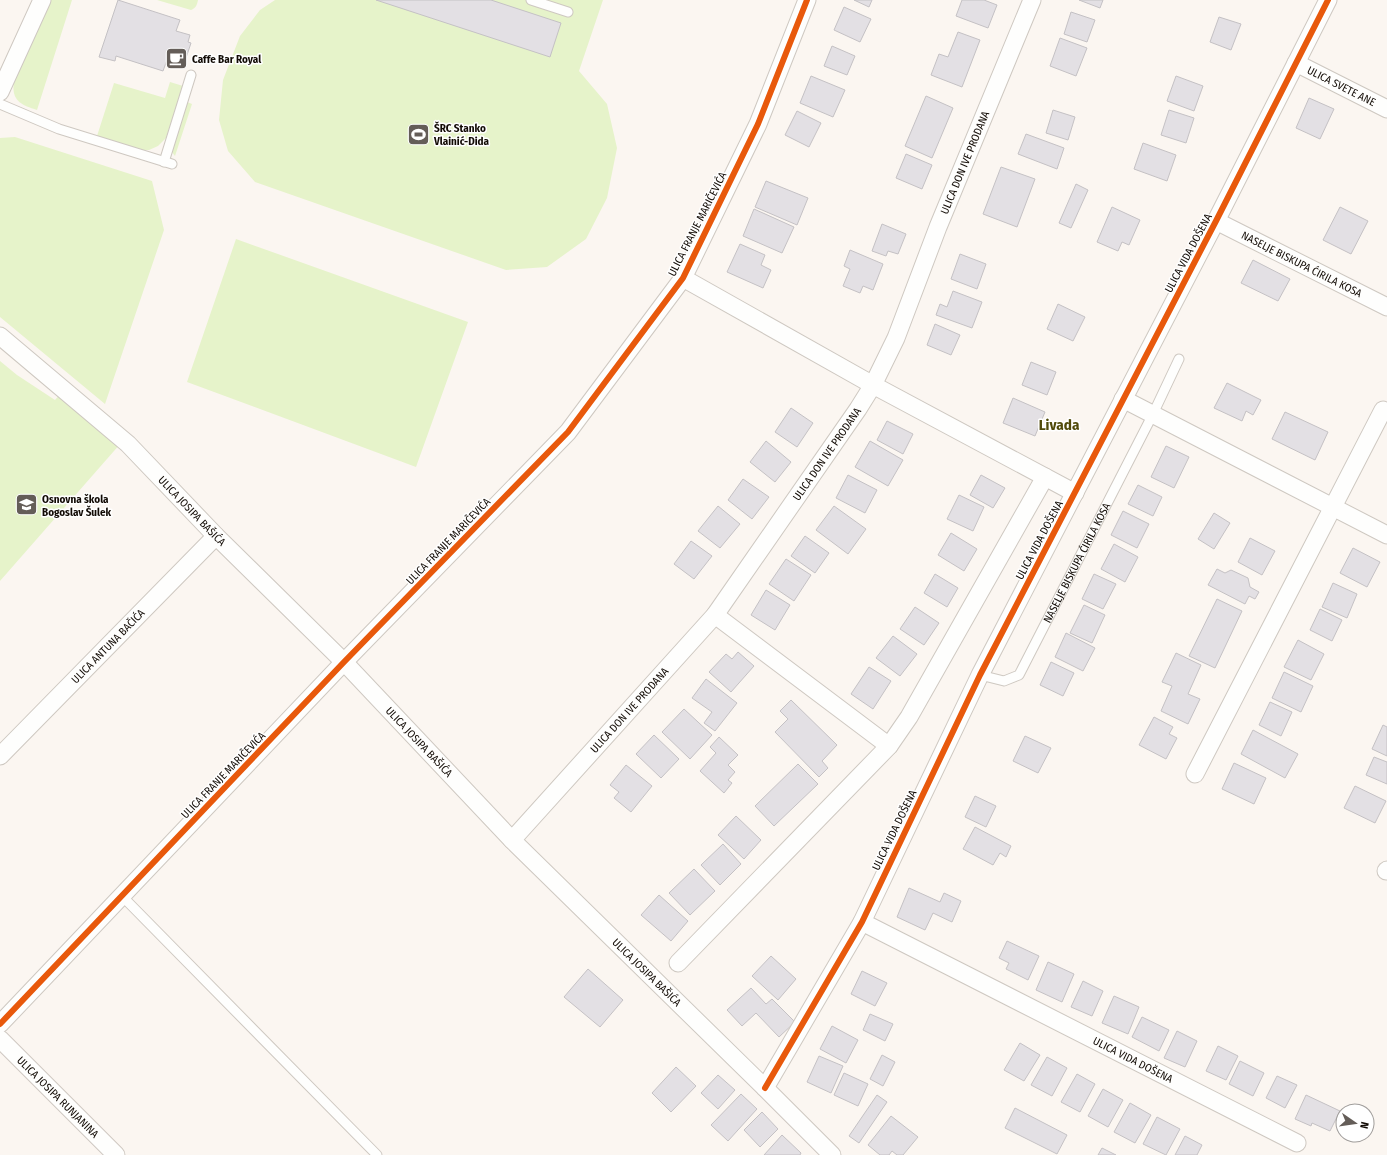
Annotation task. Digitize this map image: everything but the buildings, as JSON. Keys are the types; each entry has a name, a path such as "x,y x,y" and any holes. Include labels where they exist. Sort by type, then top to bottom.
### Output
{"street":[{"path":"0,92 42,0"},
{"name":"ULICA FRANJE MARIČEVIĆA","path":"0,1024 344,662 568,432 683,278 758,124 807,0"},
{"name":"ULICA DON IVE PRODANA","path":"512,840 715,615 858,409 873,385 896,338 938,227 1032,0"},
{"name":"ULICA VIDA DOŠENA","path":"765,1088 862,922 980,674 1216,221 1327,0"},
{"name":"ULICA SVETE ANE","path":"1296,63 1387,109"},
{"name":"NASELJE BISKUPA ĆIRILA KOSA","path":"1216,221 1387,307"},
{"path":"683,278 873,385 1075,493"},
{"name":"ULICA JOSIPA BAŠIĆA","path":"0,336 128,444 216,536 344,662 512,840 832,1155"},
{"path":"1123,399 1387,535"},
{"path":"1195,774 1383,410"},
{"path":"678,963 889,746 909,717 1045,477"},
{"name":"ULICA ANTUNA BAČIĆA","path":"0,756 216,536"},
{"path":"715,615 889,746"},
{"name":"ULICA VIDA DOŠENA","path":"862,922 1297,1144"},
{"name":"ULICA JOSIPA RUNJANINA","path":"0,1039 116,1155"}],"lane":[{"path":"530,0 568,12"},
{"path":"0,104 59,129 168,163 191,75"},
{"name":"NASELJE BISKUPA ĆIRILA KOSA","path":"980,674 1004,681 1018,675 1153,414 1179,359"},
{"path":"122,896 377,1155"}],"green space":[{"path":"50,0 72,0 37,110 21,104 15,97 13,87 14,81 35,37"},
{"path":"157,0 198,0 196,6 191,10"},
{"name":"ŠRC Stanko Vlainić-Dida","path":"275,0 603,0 579,71 607,104 617,148 607,198 586,239 547,267 506,270 255,182 228,151 219,120 223,80 240,36 260,10"},
{"path":"170,82 183,86 166,138 158,146 149,150 141,150 97,136 114,83 165,98"},
{"path":"187,102 192,104 175,156 172,152"},
{"path":"15,137 152,181 164,230 105,404 0,317 0,138"},
{"path":"236,239 468,322 416,467 187,382"},
{"name":"Osnovna škola Bogoslav Šulek","path":"0,361 17,375 55,400 61,393 121,443 0,581"}],"cycle path":[{"path":"0,1024 344,662 568,432 683,278 758,124 807,0"},
{"path":"765,1088 862,922 980,675 1216,221 1328,0"}],"place":[{"name":"Caffe Bar Royal","path":"177,59"},
{"name":"ŠRC Stanko Vlainić-Dida","path":"419,134"},
{"name":"Osnovna škola Bogoslav Šulek","path":"27,505"}],"district":[{"name":"Livada","path":"1059,425"}]}
